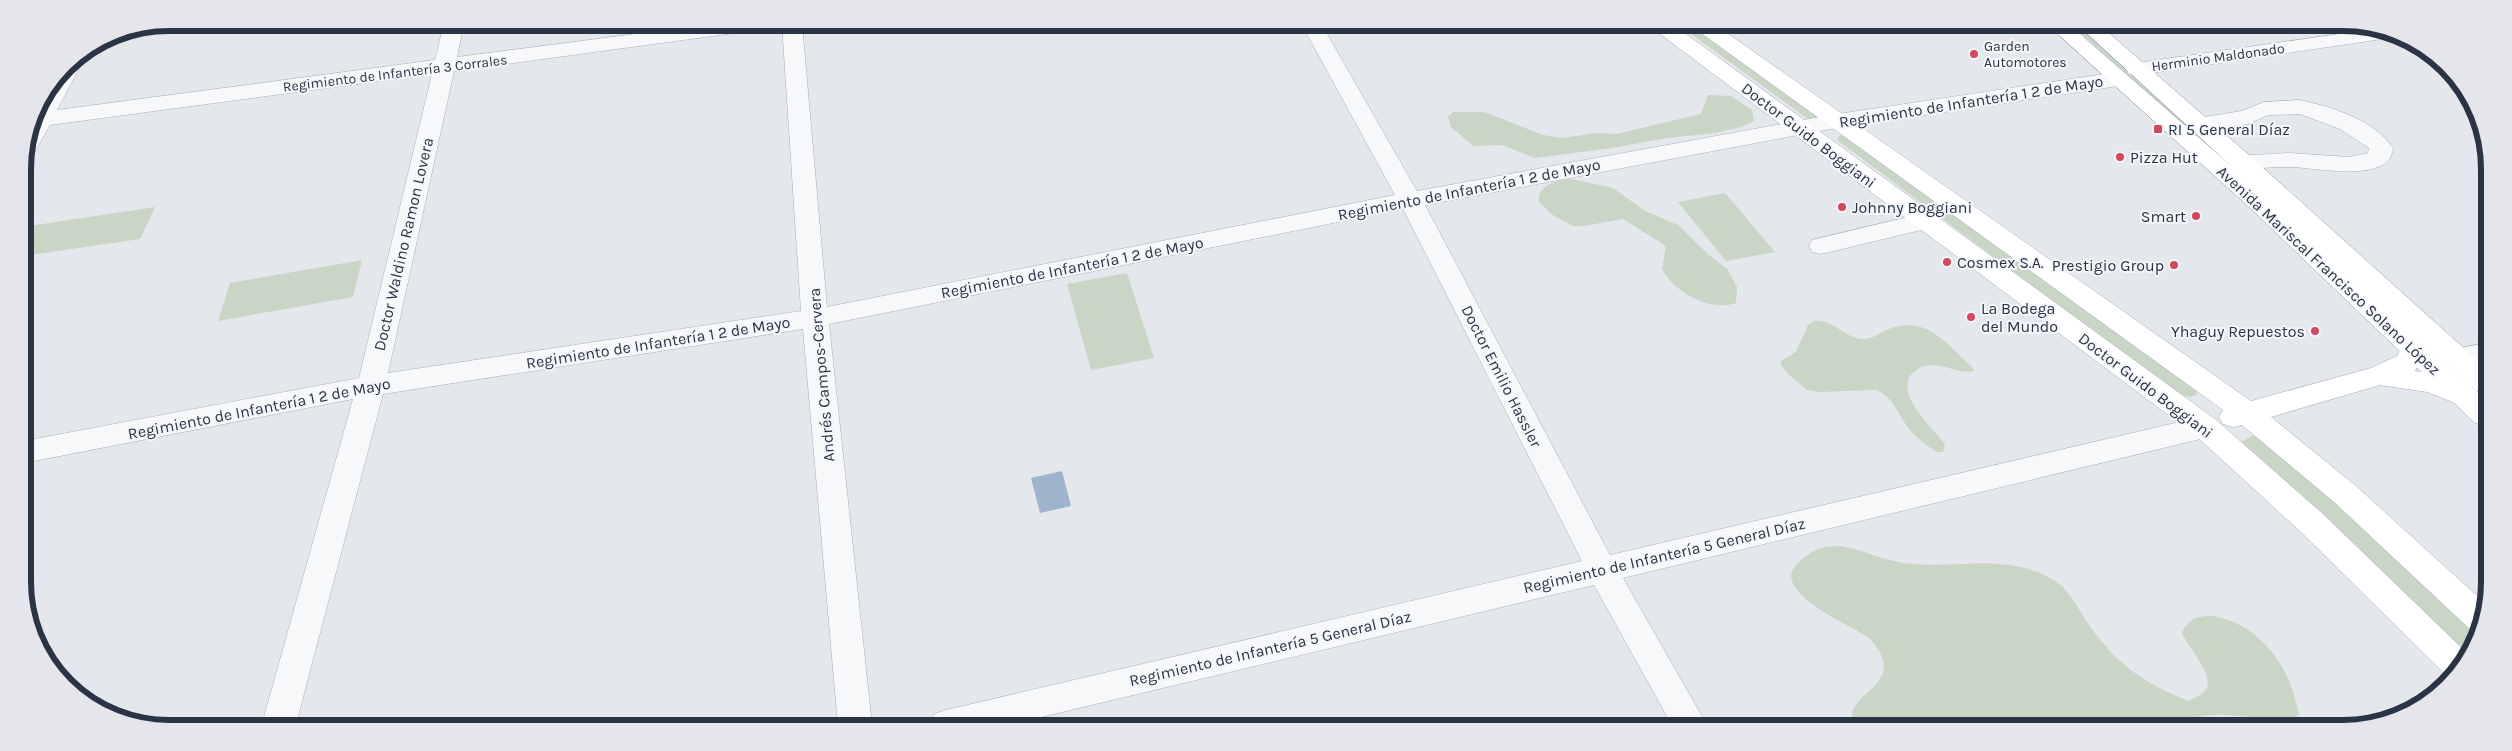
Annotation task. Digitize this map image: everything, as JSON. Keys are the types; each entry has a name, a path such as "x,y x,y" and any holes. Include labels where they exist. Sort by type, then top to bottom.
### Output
{"main road":[{"name":"Doctor Guido Boggiani","path":"1669,31 2205,427 2313,524 2455,662"},
{"name":"Doctor Guido Boggiani","path":"1711,31 2246,412 2345,494 2477,615"},
{"name":"Avenida Mariscal Francisco Solano López","path":"2066,31 2200,124 2242,161 2456,358 2481,404"},
{"name":"Avenida Mariscal Francisco Solano López","path":"2093,31 2128,74 2258,202 2414,349 2475,390"},
{"path":"2258,202 2285,221 2424,345 2456,358"},
{"name":"Regimiento de Infantería 5 General Díaz","path":"2205,427 2246,412 2380,375 2407,363 2414,349"},
{"path":"2380,375 2475,390"}],"street":[{"name":"Doctor Waldino Ramon Lovera","path":"280,720 371,386 452,31"},
{"name":"Regimiento de Infantería 3 Corrales","path":"41,119 706,31"},
{"name":"Andrés Campos-Cervera","path":"793,31 815,318 855,720"},
{"name":"Doctor Emilio Hassler","path":"1315,31 1410,200 1602,570 1687,719"},
{"name":"Herminio Maldonado","path":"2128,74 2375,35"},
{"name":"Regimiento de Infantería 1 2 de Mayo","path":"31,451 371,386 815,318 1410,200 1839,121 2128,74"},
{"path":"2200,124 2248,117 2264,109 2300,107 2315,110 2348,124 2376,140 2381,148 2378,156 2373,160 2344,165 2297,160 2242,161"},
{"path":"1821,246 1925,221"},
{"path":"2456,358 2481,354"},
{"name":"Regimiento de Infantería 5 General Díaz","path":"969,720 2205,427"}],"green space":[{"path":"1687,31 1707,31 1824,116 1811,120"},
{"path":"2078,31 2085,31 2288,214 2268,203"},
{"path":"1708,95 1731,96 1752,110 1754,121 1741,127 1715,133 1667,138 1612,148 1535,158 1502,145 1473,146 1451,127 1448,117 1453,112 1484,112 1543,135 1562,138 1597,133 1616,134 1701,114"},
{"path":"1845,134 2197,391 2196,395 2190,397 2179,395 1837,140 1839,136"},
{"path":"1572,179 1613,188 1645,211 1678,225 1709,255 1728,270 1737,287 1736,303 1715,305 1693,298 1684,292 1675,285 1662,269 1666,246 1623,219 1584,226 1573,226 1554,216 1539,202 1539,196 1545,187 1550,184"},
{"path":"1725,193 1775,252 1726,261 1678,202"},
{"path":"155,207 140,239 32,255 32,226"},
{"path":"362,260 353,297 218,321 230,283"},
{"path":"1127,273 1154,358 1091,370 1067,284"},
{"path":"1814,321 1827,323 1855,338 1861,339 1872,337 1902,325 1925,329 1944,341 1971,366 1974,371 1969,372 1934,365 1925,366 1913,373 1908,381 1911,400 1945,444 1943,452 1937,452 1924,444 1907,426 1897,410 1882,393 1876,390 1819,392 1807,390 1787,373 1781,365 1781,361 1796,352 1808,325"},
{"path":"2252,436 2258,437 2343,509 2398,559 2472,630 2462,650 2419,606 2241,442"},
{"path":"1840,546 1855,549 1898,562 1938,565 1997,564 2017,566 2036,572 2061,585 2102,642 2123,664 2146,681 2188,701 2205,691 2208,685 2205,670 2182,633 2187,624 2204,616 2214,616 2234,622 2255,636 2276,657 2290,684 2299,714 2293,719 2214,715 2199,716 2190,719 1852,719 1855,706 1881,678 1884,668 1882,657 1866,636 1813,604 1801,594 1793,583 1792,572 1799,562 1813,551"}],"water":[{"path":"1062,471 1071,506 1040,513 1031,478"}],"place":[{"name":"Garden Automotores","path":"1974,54"},
{"name":"RI 5 General Díaz","path":"2158,129"},
{"name":"Pizza Hut","path":"2120,157"},
{"name":"Johnny Boggiani","path":"1842,207"},
{"name":"Smart","path":"2196,216"},
{"name":"Cosmex S.A.","path":"1947,262"},
{"name":"Prestigio Group","path":"2174,265"},
{"name":"La Bodega del Mundo","path":"1971,317"},
{"name":"Yhaguy Repuestos","path":"2315,331"}]}
